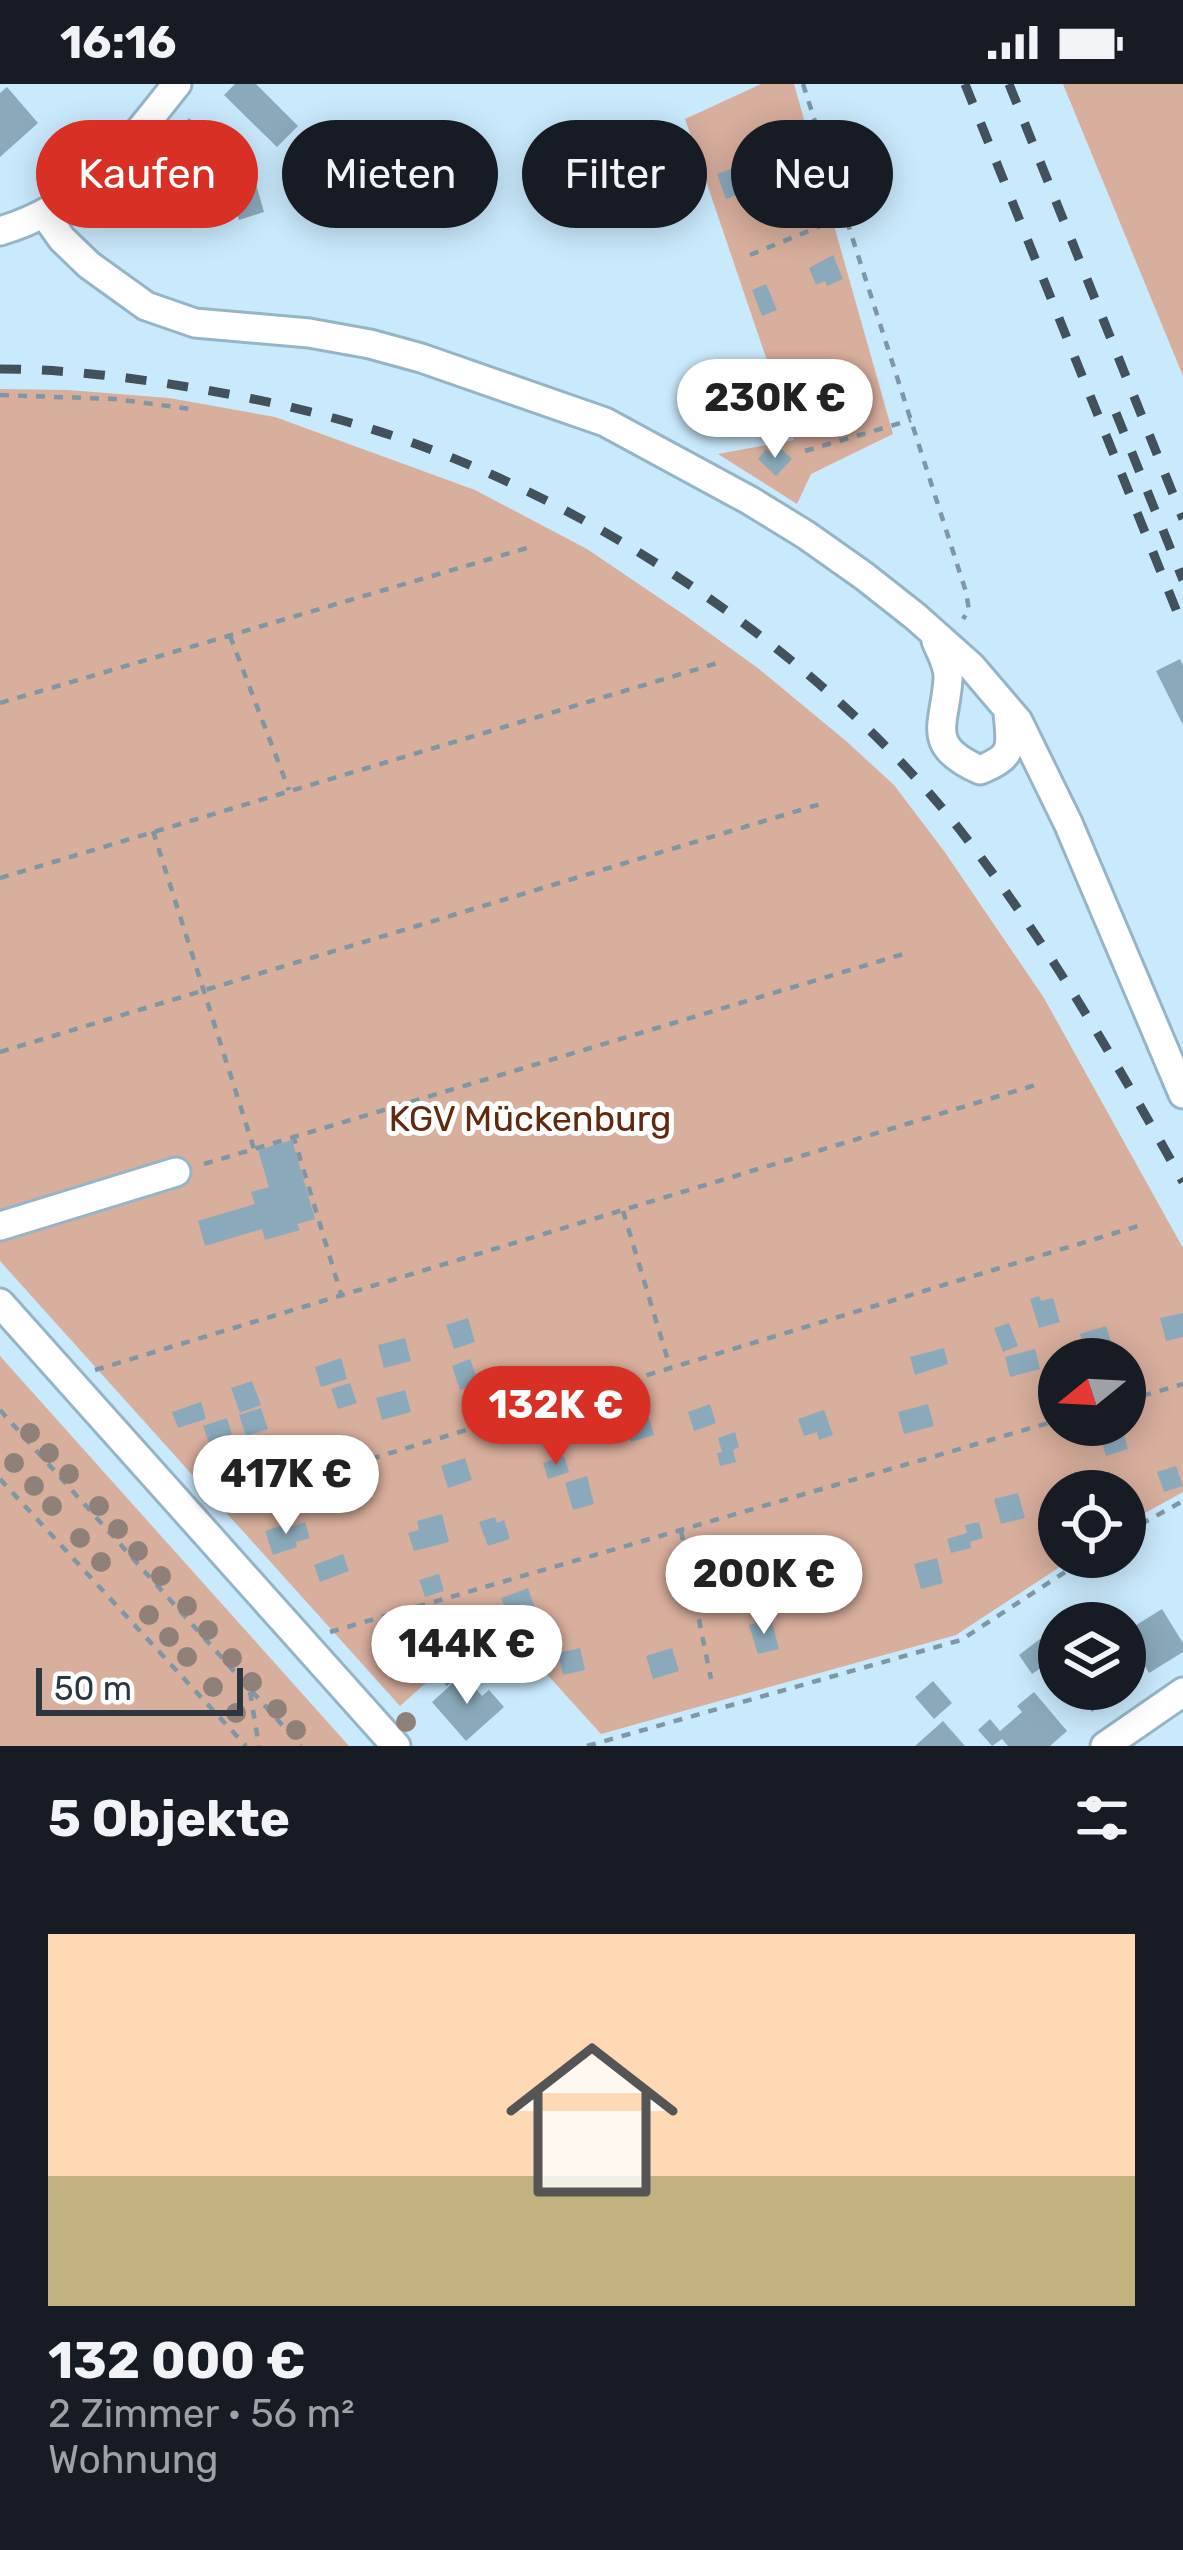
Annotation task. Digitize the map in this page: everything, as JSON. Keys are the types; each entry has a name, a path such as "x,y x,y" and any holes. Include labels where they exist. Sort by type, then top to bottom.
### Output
{"street":[{"path":"148,120 177,84"},
{"path":"0,231 36,218"},
{"path":"54,228 89,265 146,307 195,323 309,333 421,358 605,422 806,535 971,666 1018,721 1068,823 1183,1094"},
{"path":"932,632 949,674 941,714 943,740 957,760 980,770 1000,762 1010,745 1008,710"},
{"path":"0,1226 176,1172"},
{"path":"0,1303 397,1746"},
{"path":"1106,1746 1183,1692"}],"path":[{"path":"803,84 814,120"},
{"path":"750,254 815,228"},
{"path":"849,228 966,592 969,610 958,625 947,632 932,632"},
{"path":"0,395 115,399 191,409"},
{"path":"805,451 910,420"},
{"path":"0,703 527,548"},
{"path":"230,636 289,790"},
{"path":"0,878 722,662"},
{"path":"0,1052 827,802"},
{"path":"153,831 254,1149"},
{"path":"176,1172 910,952"},
{"path":"95,1370 1042,1082"},
{"path":"293,1135 341,1294"},
{"path":"623,1210 670,1367"},
{"path":"216,1506 1138,1226"},
{"path":"1146,1395 1183,1384"},
{"path":"0,1411 301,1746"},
{"path":"330,1632 1038,1426"},
{"path":"0,1478 246,1746"},
{"path":"1146,1521 1183,1501"},
{"path":"681,1531 711,1678"},
{"path":"587,1746 961,1640 1056,1578"},
{"path":"249,1689 259,1746"}],"green space":[{"path":"761,84 794,84 804,120 731,120 731,228 835,228 893,434 811,474 797,504 718,454 794,440 707,184 707,120 685,119"},
{"path":"1063,84 1183,84 1183,376"},
{"name":"KGV Mückenburg","path":"0,389 169,398 275,417 475,490 587,549 759,669 894,785 944,851 1044,998 1183,1248 1183,1492 1146,1512 1146,1470 1038,1470 1038,1578 1043,1578 956,1635 601,1734 497,1619 400,1706 0,1261"},
{"path":"0,1356 349,1746 0,1746"}],"building":[{"path":"235,84 256,84 292,120 282,120 282,142 277,147 258,128 258,120 249,120 224,95"},
{"path":"7,87 36,125 0,157 0,93"},
{"path":"731,169 731,197 726,199 717,174"},
{"path":"833,255 843,279 816,285 809,268"},
{"path":"766,284 777,310 762,316 752,290"},
{"path":"780,448 792,459 776,476 758,459 766,449 773,456"},
{"path":"1180,659 1183,665 1183,725 1156,671"},
{"path":"292,1140 315,1219 297,1224 300,1230 265,1240 262,1229 205,1246 198,1221 255,1204 251,1192 269,1187 258,1150"},
{"path":"1039,1296 1041,1301 1053,1298 1060,1322 1039,1328 1030,1299"},
{"path":"1183,1313 1183,1337 1166,1341 1160,1318"},
{"path":"468,1318 475,1342 454,1349 446,1325"},
{"path":"1009,1323 1018,1346 1003,1352 994,1328"},
{"path":"1106,1326 1110,1338 1081,1338 1080,1334"},
{"path":"405,1338 411,1361 384,1368 378,1345"},
{"path":"944,1348 948,1364 915,1375 910,1357"},
{"path":"1035,1349 1038,1370 1010,1377 1005,1357"},
{"path":"341,1358 347,1379 321,1387 315,1367"},
{"path":"470,1359 479,1383 460,1390 452,1366"},
{"path":"252,1381 261,1405 240,1413 231,1388"},
{"path":"350,1383 357,1403 338,1409 331,1389"},
{"path":"405,1390 411,1412 382,1420 376,1398"},
{"path":"201,1402 206,1419 178,1428 172,1412"},
{"path":"710,1404 716,1423 694,1431 688,1412"},
{"path":"928,1404 934,1426 904,1434 898,1412"},
{"path":"261,1408 268,1429 246,1436 239,1415"},
{"path":"824,1410 833,1435 819,1440 817,1432 804,1436 798,1419"},
{"path":"647,1412 654,1435 631,1442 624,1419"},
{"path":"227,1418 232,1435 209,1443 203,1426"},
{"path":"735,1432 736,1462 720,1466 718,1438"},
{"path":"1103,1446 1127,1446 1128,1449 1106,1456"},
{"path":"564,1456 569,1472 548,1479 543,1463"},
{"path":"465,1458 472,1480 448,1488 441,1466"},
{"path":"1176,1466 1183,1486 1164,1492 1157,1472"},
{"path":"587,1476 594,1504 573,1510 565,1483"},
{"path":"1018,1493 1025,1518 1001,1524 994,1499"},
{"path":"442,1514 449,1542 414,1551 408,1533 419,1530 417,1521"},
{"path":"495,1517 497,1523 504,1520 510,1539 488,1546 479,1522"},
{"path":"305,1522 310,1538 273,1555 265,1531"},
{"path":"979,1522 983,1538 970,1542 971,1548 951,1553 947,1539 967,1533 965,1525"},
{"path":"343,1554 349,1571 320,1582 314,1565"},
{"path":"937,1558 943,1583 921,1589 914,1564"},
{"path":"766,1567 772,1587 754,1593 748,1572"},
{"path":"439,1574 444,1591 425,1597 419,1580"},
{"path":"528,1588 536,1611 510,1620 501,1598"},
{"path":"1162,1609 1183,1643 1183,1652 1149,1673 1146,1668 1146,1619"},
{"path":"771,1619 779,1649 758,1654 749,1625"},
{"path":"1038,1641 1038,1670 1032,1674 1019,1655"},
{"path":"580,1648 585,1670 563,1675 558,1653"},
{"path":"672,1648 679,1671 653,1679 646,1656"},
{"path":"460,1653 470,1664 447,1686 436,1675"},
{"path":"463,1674 482,1696 489,1690 504,1707 466,1741 432,1702"},
{"path":"933,1681 952,1703 934,1719 915,1697"},
{"path":"1034,1692 1038,1710 1049,1710 1067,1731 1050,1746 1008,1746 1002,1739 992,1746 978,1730 990,1719 1000,1731 1022,1712 1017,1706"},
{"path":"943,1721 965,1746 915,1746"}],"railway":[{"path":"965,84 1183,627"},
{"path":"1009,84 1183,519"},
{"path":"0,369 163,383 358,425 441,453 525,490 688,584 837,700 960,830 1050,958 1183,1182"},
{"path":"1116,413 1183,580"}]}
